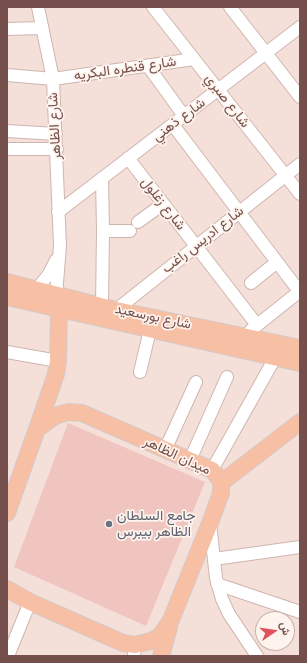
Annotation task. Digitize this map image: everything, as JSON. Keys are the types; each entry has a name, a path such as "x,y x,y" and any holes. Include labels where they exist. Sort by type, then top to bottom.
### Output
{"main road":[{"name":"شارع بورسعيد","path":"7,282 36,289 58,302"},
{"name":"شارع بورسعيد","path":"7,297 58,302 107,314 243,336 300,348"},
{"name":"شارع الظاهر","path":"37,429 53,386 58,361 58,302"},
{"name":"شارع بورسعيد","path":"107,314 150,330 300,363"},
{"name":"ميدان الظاهر","path":"7,589 30,602 123,643 135,650 160,636 171,620 221,494 217,476 190,460 82,413 61,414 37,429"},
{"path":"217,476 300,422"},
{"path":"7,513 10,493 37,429"},
{"path":"160,656 171,620"}],"street":[{"name":"شارع الظاهر","path":"38,7 53,78 60,246 58,302"},
{"name":"شارع صبري","path":"153,7 300,194"},
{"path":"230,7 300,97"},
{"name":"شارع ذهني","path":"58,212 300,27"},
{"path":"7,30 42,28"},
{"name":"شارع قنطره البكريه","path":"7,75 53,78 194,59"},
{"path":"148,66 184,116"},
{"path":"172,124 300,291 243,336"},
{"path":"7,131 56,134"},
{"path":"7,149 57,149"},
{"path":"7,153 7,159"},
{"name":"شارع زغلول","path":"128,158 257,325"},
{"name":"شارع ادريس راغب","path":"107,314 300,164"},
{"path":"102,178 107,314"},
{"path":"103,231 134,227 163,204"},
{"name":"شارع الظاهر","path":"36,289 49,274 60,246"},
{"path":"251,283 277,262"},
{"path":"140,372 150,330"},
{"path":"7,352 58,361"},
{"path":"217,476 274,358"},
{"path":"190,460 227,377"},
{"path":"165,450 196,382"},
{"path":"210,523 217,584 229,614 257,656"},
{"path":"214,559 300,547"},
{"path":"217,584 300,612"},
{"path":"8,656 30,602"}],"shaded area":[{"path":"7,7 300,7 300,656 7,656"}],"building":[{"name":"جامع السلطان الظاهر بيبرس","path":"68,423 205,482 146,626 14,567"}],"place":[{"name":"جامع السلطان الظاهر بيبرس","path":"109,524"}]}
